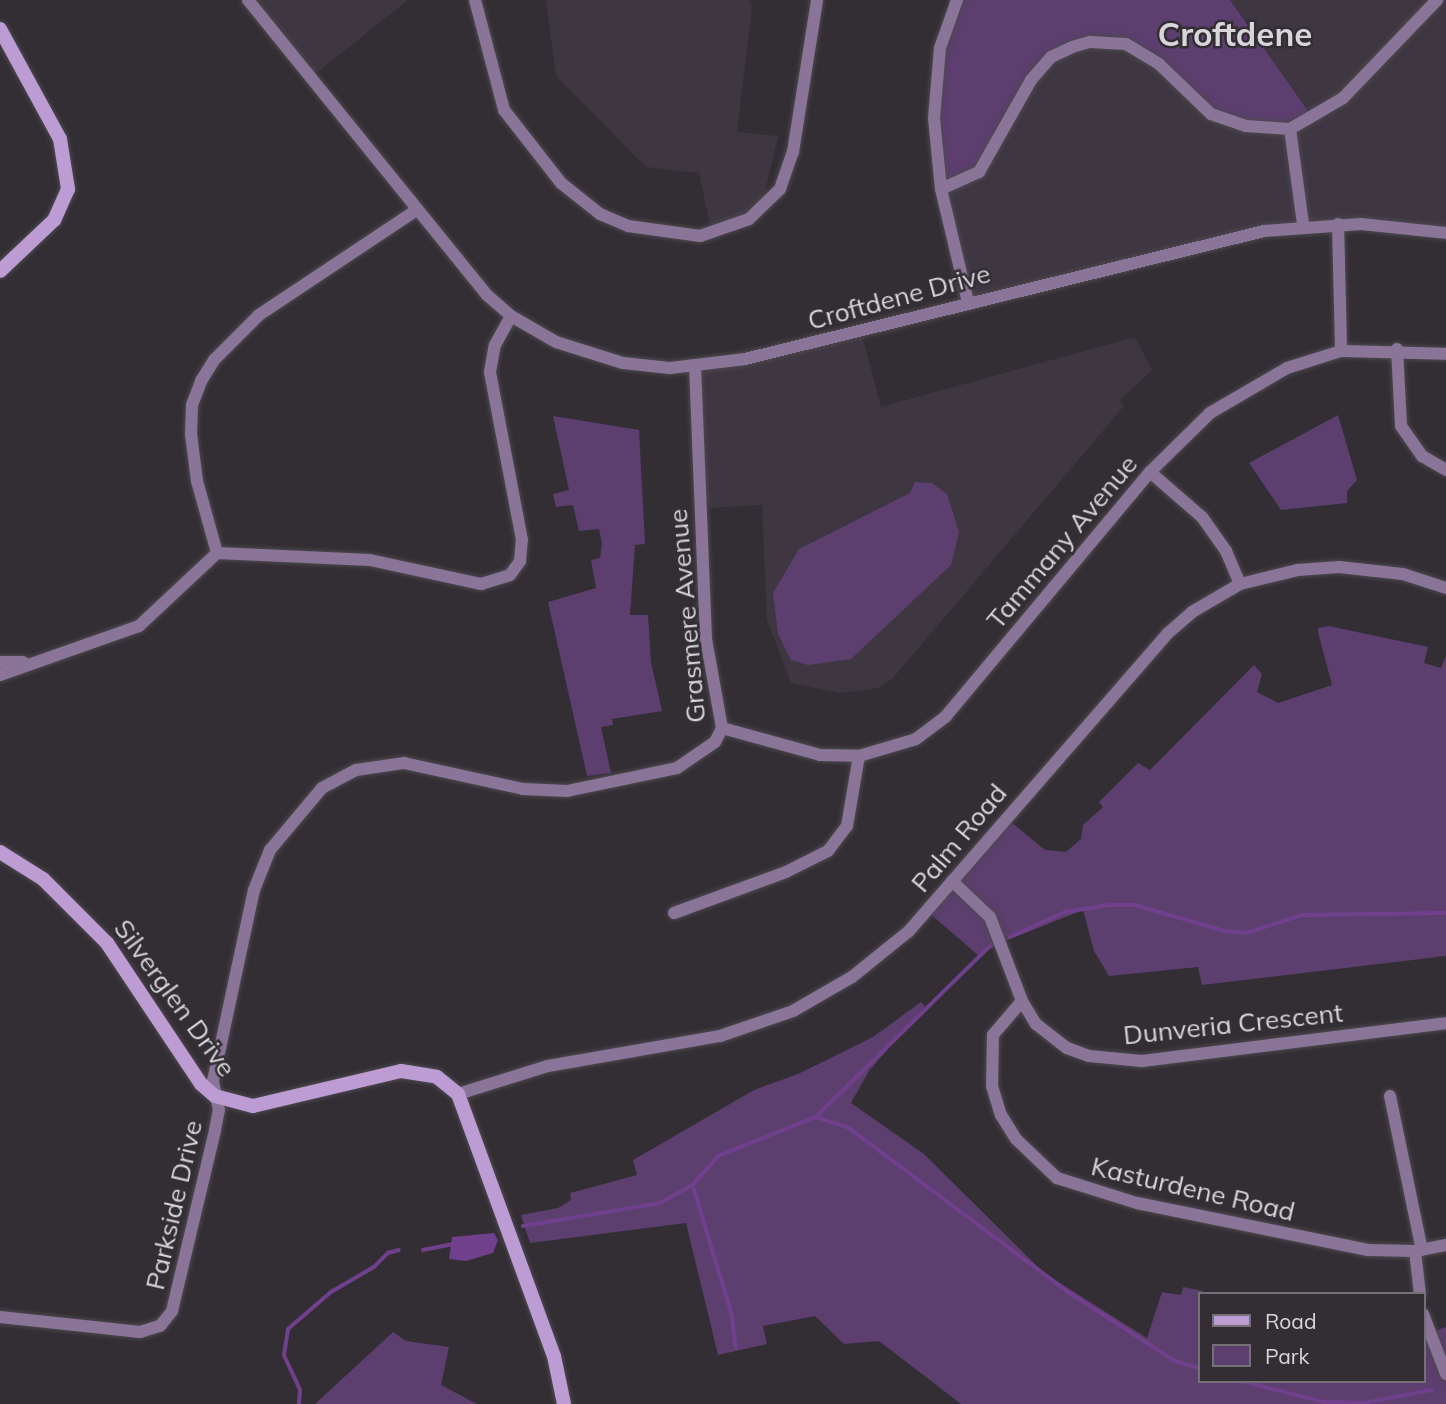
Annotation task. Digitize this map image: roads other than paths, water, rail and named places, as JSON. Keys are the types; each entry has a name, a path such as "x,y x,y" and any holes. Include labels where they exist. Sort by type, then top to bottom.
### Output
{"street":[{"name":"Croftdene Drive","path":"248,0 475,284 511,316 556,342 597,356 647,367 695,367 767,354 1215,241 1303,224 1338,224 1446,233"},
{"path":"475,0 504,110 561,183 600,214 628,226 701,236 749,219 779,189 793,152 817,0"},
{"path":"957,0 940,48 935,83 941,189 968,302"},
{"path":"941,189 979,172 1031,80 1051,57 1090,42 1126,44 1144,53 1195,101 1228,121 1290,129 1343,97 1437,0"},
{"path":"0,29 60,139 68,188 54,220 0,271"},
{"path":"1290,129 1303,224"},
{"path":"217,553 197,481 191,434 192,405 201,381 214,360 258,315 415,211"},
{"path":"1338,224 1341,351"},
{"path":"0,675 105,641 139,626 217,553 370,560 481,584 510,575 520,561 522,540 490,372 495,345 511,316"},
{"path":"1397,349 1401,426 1422,456 1446,470"},
{"name":"Tammany Avenue","path":"722,728 797,751 859,757 916,739 946,716 1150,472 1210,413 1251,386 1341,351 1397,349 1446,354"},
{"name":"Grasmere Avenue","path":"215,1096 214,1081 260,871 303,806 322,788 356,770 404,763 523,789 580,789 677,768 704,752 722,728 706,639 695,367"},
{"path":"1150,472 1202,517 1226,551 1240,584"},
{"name":"Palm Road","path":"458,1094 548,1066 720,1036 793,1011 852,977 892,948 1167,634 1192,612 1240,584 1298,570 1339,566 1403,574 1446,587"},
{"path":"0,662 34,662"},
{"path":"674,913 786,872 828,851 848,826 859,757"},
{"name":"Silverglen Drive","path":"0,852 43,879 112,949 201,1084 215,1096 253,1106 401,1071 437,1077 458,1094"},
{"name":"Dunveria Crescent","path":"952,881 990,917 1022,1001 1037,1024 1068,1048 1117,1061 1446,1023"},
{"name":"Kasturdene Road","path":"1022,1001 993,1035 992,1086 1001,1115 1016,1139 1057,1178 1137,1203 1368,1250 1418,1251 1446,1245"},
{"path":"458,1094 554,1356 564,1404"},
{"name":"Parkside Drive","path":"0,1317 140,1332 167,1319 215,1130 219,1110 215,1096"},
{"path":"1390,1096 1418,1251 1420,1292"},
{"path":"1425,1319 1446,1374"}],"waterway":[{"path":"1010,937 1065,912 1110,905 1135,905 1225,931 1247,933 1302,915 1446,913"},
{"path":"816,1117 991,945"},
{"path":"523,1226 660,1203 693,1185 718,1156 816,1117 849,1128 1067,1291 1175,1361 1198,1368"},
{"path":"693,1185 732,1314 736,1347"},
{"path":"423,1250 454,1244"},
{"path":"299,1404 300,1390 284,1355 288,1329 331,1292 374,1267 388,1253 399,1250"},
{"path":"1249,1383 1324,1402 1363,1403 1432,1390"}],"district":[{"name":"Croftdene","path":"1235,34"}]}
